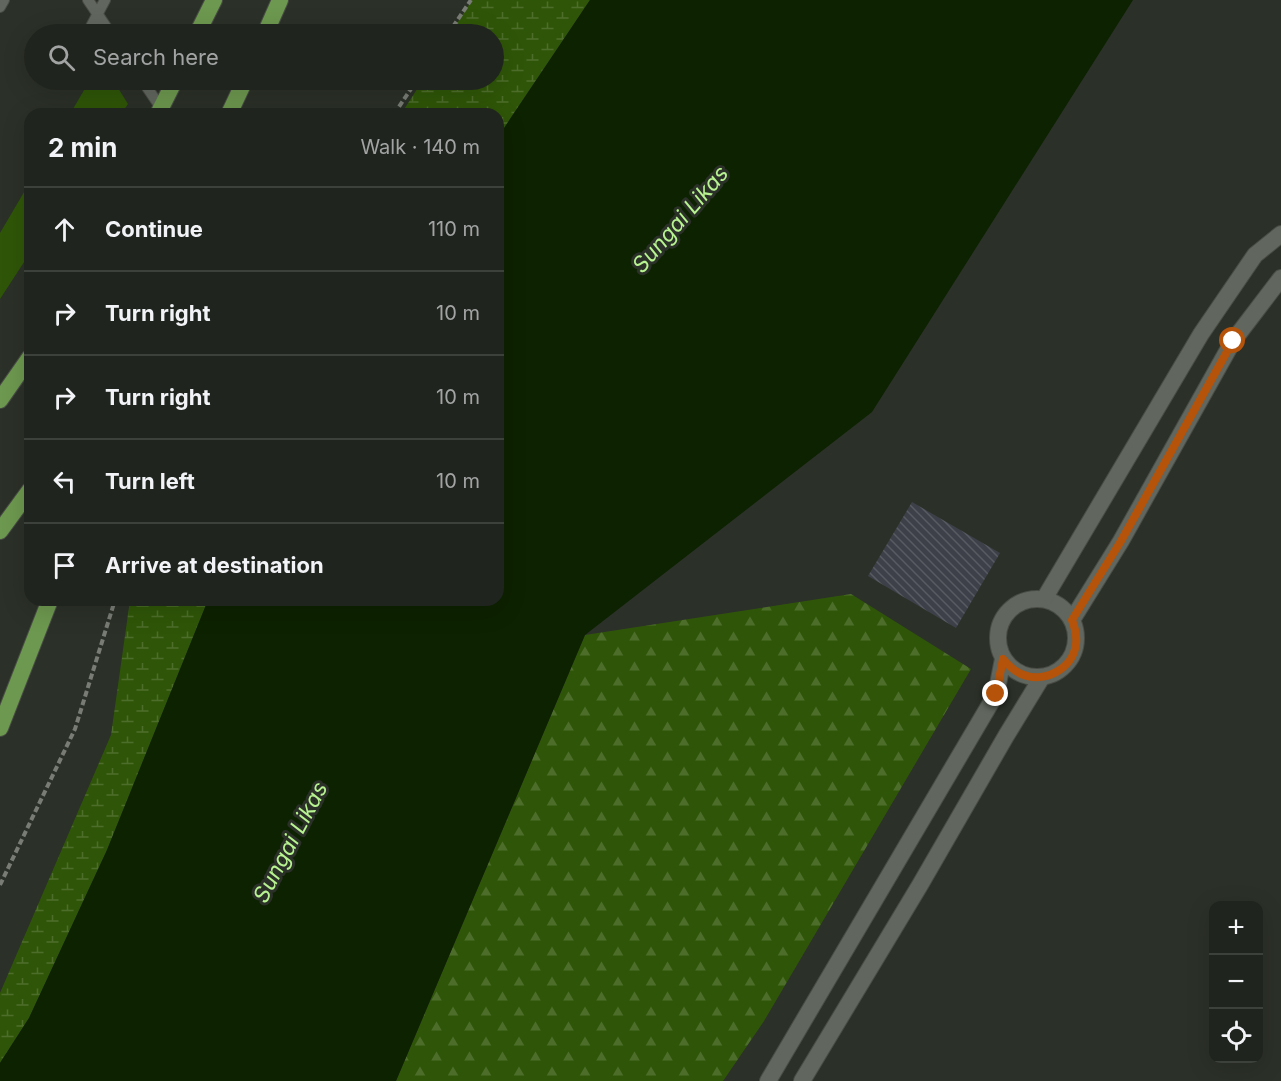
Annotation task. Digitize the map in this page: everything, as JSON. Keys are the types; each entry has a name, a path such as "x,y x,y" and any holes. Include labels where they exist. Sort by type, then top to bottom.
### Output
{"highway":[{"path":"202,24 214,0"},
{"path":"269,24 280,0"},
{"path":"161,108 170,90"},
{"path":"233,108 241,90"},
{"path":"0,400 24,366"},
{"path":"0,531 24,498"},
{"path":"0,728 48,606"}],"street":[{"path":"1044,599 1201,334 1255,255 1281,234"},
{"path":"1072,620 1121,541 1233,341 1281,278"},
{"path":"1030,599 1044,599 1065,610 1072,620 1076,632 1076,645 1072,657 1054,674 1042,678 1031,677 1010,668 998,647 997,634 1000,622 1018,603 1030,599"},
{"path":"768,1081 996,694 1003,659"},
{"path":"802,1081 1042,678"}],"lane":[{"path":"0,7 4,0"},
{"path":"88,0 104,24"},
{"path":"92,24 105,0"},
{"path":"147,90 157,108"}],"path":[{"path":"455,24 471,0"},
{"path":"398,108 410,90"},
{"path":"0,885 75,729 113,606"}],"green space":[{"path":"472,0 590,0 504,128 504,108 405,108 417,90 504,90 504,24 456,24"},
{"path":"84,90 119,90 128,104 125,108 74,108"},
{"path":"24,192 24,262 0,299 0,233"},
{"path":"851,594 971,669 764,1021 723,1081 396,1081 585,635"},
{"path":"129,606 206,606 107,850 29,1018 0,1063 0,993 111,735"}],"water":[{"name":"Sungai Likas","path":"590,0 1133,0 872,412 585,635 396,1081 0,1081 0,1063 29,1018 107,850 206,606 504,606 504,128"}],"building":[{"path":"912,502 1000,553 956,628 868,576"}],"route":[{"path":"996,694 1003,659 1010,668 1020,674 1042,678 1054,674 1072,657 1076,645 1076,632 1072,620 1121,541 1233,341"}]}
